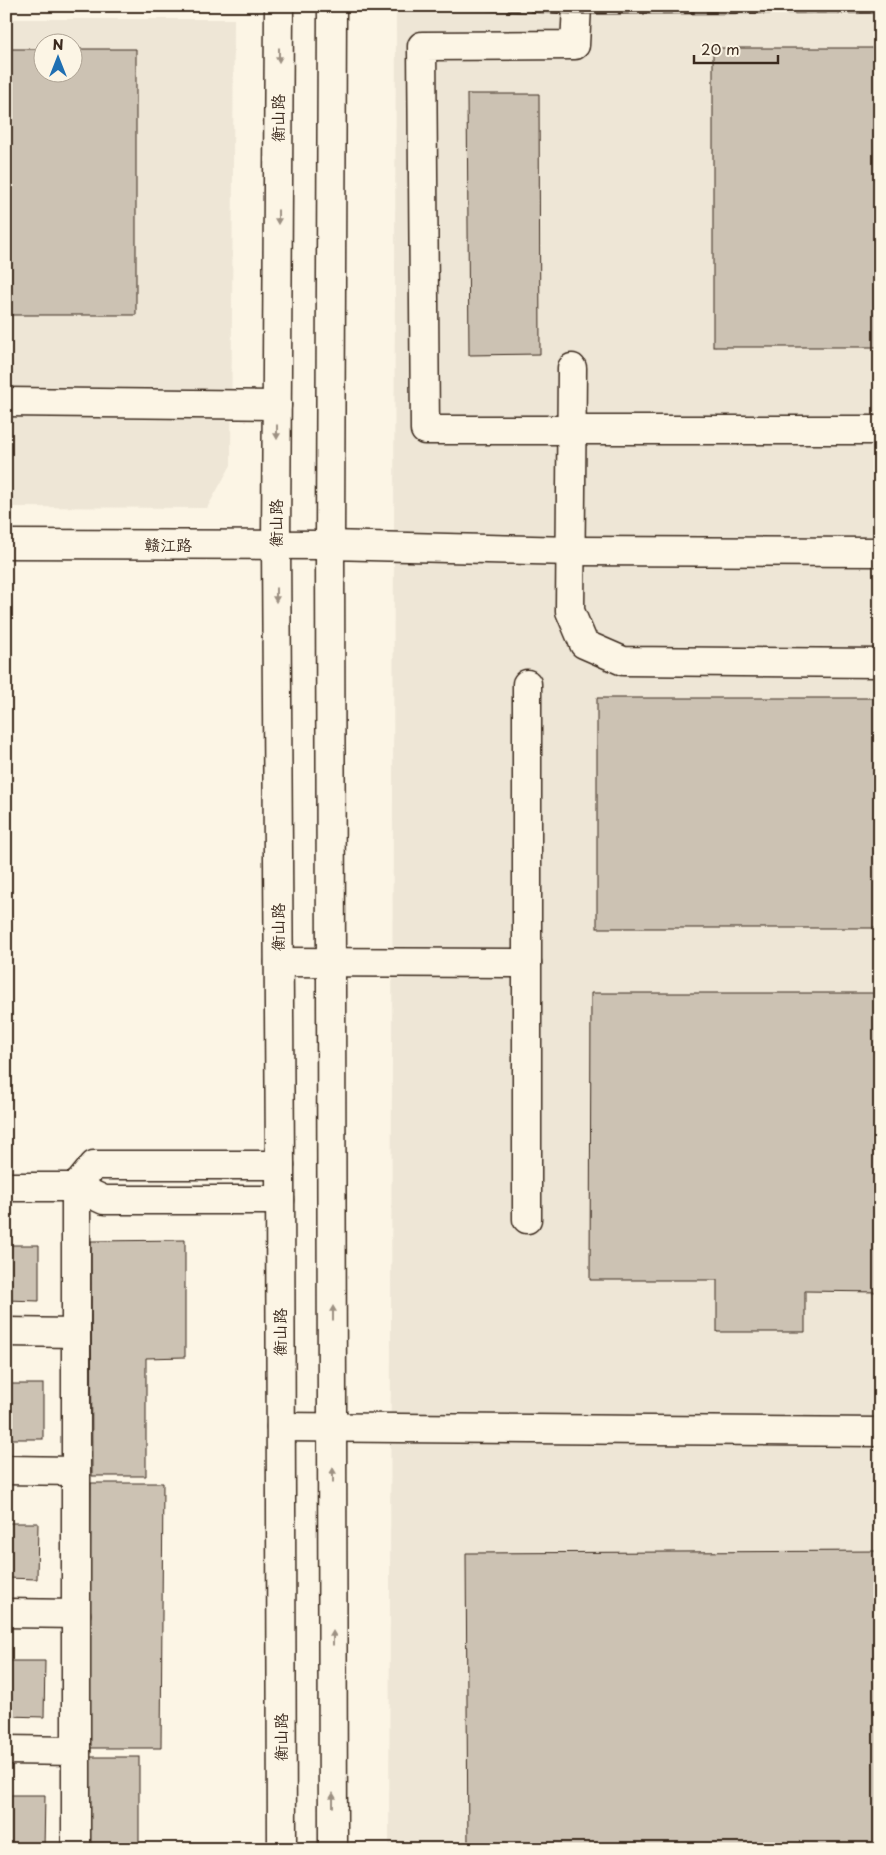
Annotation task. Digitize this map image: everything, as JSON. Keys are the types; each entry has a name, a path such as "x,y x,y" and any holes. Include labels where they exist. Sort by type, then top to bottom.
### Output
{"street":[{"name":"衡山路","path":"279,6 276,545 282,1849"},
{"path":"332,6 330,545 333,1849"},
{"path":"577,6 575,45 422,46 425,430 880,430"},
{"path":"572,368 570,611 584,644 623,661 880,663"},
{"path":"6,402 277,406"},
{"name":"赣江路","path":"6,544 330,545 571,551 880,552"},
{"path":"527,684 527,1219"},
{"path":"279,962 527,963"},
{"path":"76,1849 76,1187 94,1165 280,1165"},
{"path":"6,1187 76,1187 104,1200 280,1200"},
{"path":"6,1332 76,1333"},
{"path":"281,1427 880,1432"},
{"path":"6,1470 76,1471"},
{"path":"6,1613 76,1614"},
{"path":"6,1750 76,1751"}],"shaded area":[{"path":"396,6 880,6 880,1849 389,1849"},
{"path":"6,19 234,19 231,465 207,508 6,507"}],"building":[{"path":"713,48 880,48 880,347 713,347"},
{"path":"6,49 32,49 32,82 82,82 82,49 136,49 136,315 6,315"},
{"path":"467,94 539,94 540,354 469,355"},
{"path":"597,698 880,698 880,928 597,928"},
{"path":"591,993 880,993 880,1292 805,1291 805,1332 717,1332 717,1280 590,1280"},
{"path":"185,1240 185,1357 146,1358 146,1476 92,1476 91,1241"},
{"path":"6,1245 39,1245 39,1301 6,1300"},
{"path":"6,1384 43,1384 43,1439 6,1439"},
{"path":"91,1483 163,1483 161,1748 89,1748"},
{"path":"6,1523 38,1523 37,1579 6,1578"},
{"path":"880,1551 880,1849 468,1849 466,1553"},
{"path":"6,1661 45,1661 44,1717 6,1716"},
{"path":"88,1757 139,1757 139,1849 88,1849"},
{"path":"6,1795 45,1795 44,1849 6,1849"}],"railway":[{"path":"431,6 577,12 880,11"}]}
